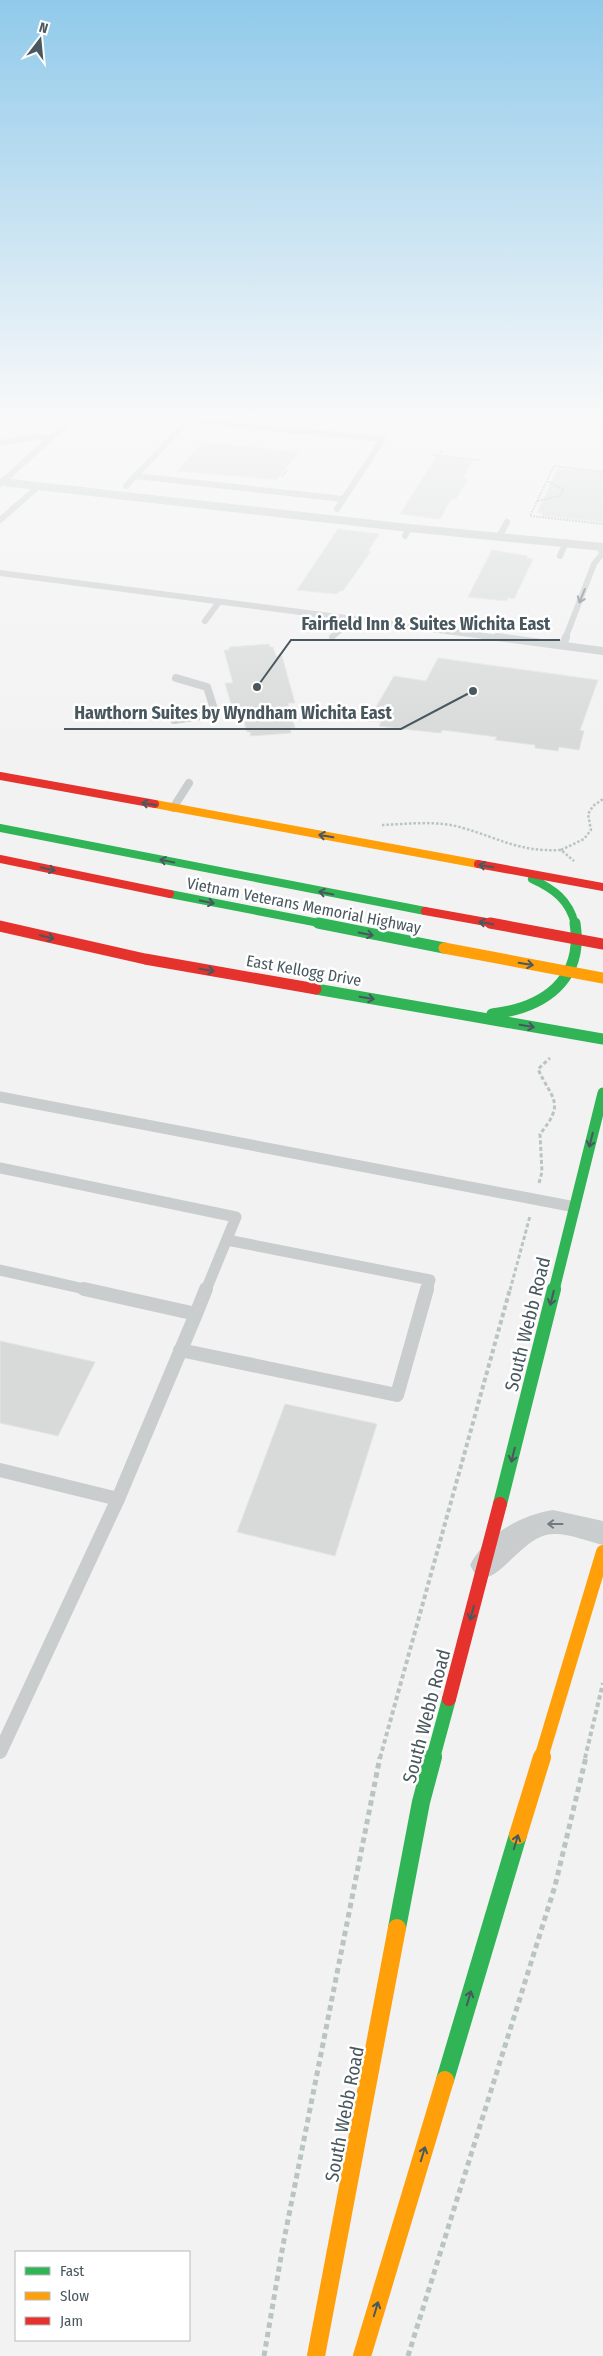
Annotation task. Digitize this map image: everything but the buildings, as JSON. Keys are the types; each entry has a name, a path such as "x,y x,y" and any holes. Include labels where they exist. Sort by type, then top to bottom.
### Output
{"main road":[{"path":"0,776 603,887"},
{"name":"Vietnam Veterans Memorial Highway","path":"0,828 266,881 603,944"},
{"name":"Vietnam Veterans Memorial Highway","path":"0,859 254,912 603,978"},
{"path":"466,1015 519,1010 551,995 560,984 572,958 575,936 574,917 567,903 552,891 516,871"},
{"name":"East Kellogg Drive","path":"0,926 145,959 603,1039"},
{"name":"South Webb Road","path":"316,2356 421,1802 485,1565 603,1093"},
{"path":"362,2356 603,1552"}],"street":[{"path":"351,525 407,532 499,536 602,546"},
{"path":"485,1565 513,1538 529,1530 554,1522 603,1533"}],"lane":[{"path":"499,536 505,525"},
{"path":"560,556 566,542"},
{"path":"563,645 594,564 602,554 602,546"},
{"path":"0,573 603,650"},
{"path":"205,621 219,602"},
{"path":"332,637 339,631 346,618"},
{"path":"174,720 209,714 214,709 207,686 176,678"},
{"path":"173,808 189,783"},
{"path":"0,1097 575,1207"},
{"path":"0,1168 236,1217 118,1499 0,1752"},
{"path":"180,1350 397,1395 430,1280 227,1240"},
{"path":"0,1270 196,1314"},
{"path":"0,1470 118,1499"}],"path":[{"path":"378,825 427,823 462,827 515,847 544,851 561,850 584,838 590,830 588,814 593,806 603,799"},
{"path":"561,850 575,862"},
{"path":"264,2356 283,2245 378,1765 542,1172 540,1134 552,1119 555,1098 538,1069 550,1058"},
{"path":"408,2356 555,1886 603,1683"}],"traffic: fast":[{"path":"0,828 425,911"},
{"path":"492,1014 522,1009 544,999 558,986 571,964 576,938 572,914 567,903 556,891 532,879"},
{"path":"170,894 444,948"},
{"path":"316,989 603,1039"},
{"path":"500,1504 603,1093"},
{"path":"397,1928 421,1802 449,1699"},
{"path":"445,2080 518,1835"}],"traffic: slow":[{"path":"155,804 478,864"},
{"path":"444,948 603,978"},
{"path":"518,1835 603,1552"},
{"path":"316,2356 397,1928"},
{"path":"362,2356 445,2080"}],"traffic: jam":[{"path":"0,776 155,804"},
{"path":"0,859 170,894"},
{"path":"478,864 603,887"},
{"path":"425,911 603,944"},
{"path":"0,926 145,959 316,989"},
{"path":"449,1699 500,1504"}],"place":[{"name":"Fairfield Inn & Suites Wichita East","path":"257,687"},
{"name":"Hawthorn Suites by Wyndham Wichita East","path":"473,691"}]}
